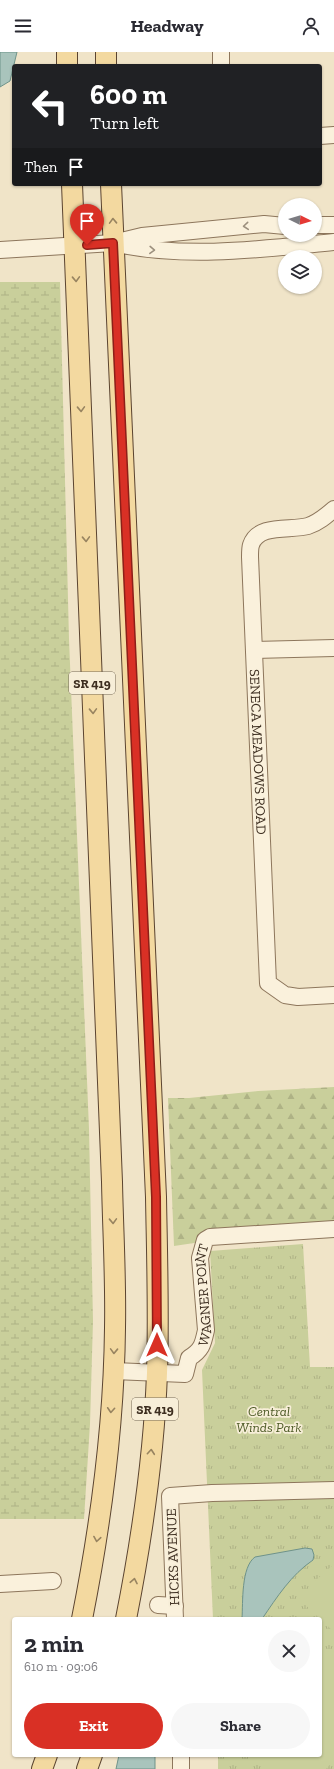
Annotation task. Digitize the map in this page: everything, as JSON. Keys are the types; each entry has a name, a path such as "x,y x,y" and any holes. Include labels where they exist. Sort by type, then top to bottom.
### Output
{"main road":[{"path":"67,52 67,64"},
{"path":"106,52 106,64"},
{"name":"SR 419","path":"72,186 115,1285 114,1371 105,1477 98,1530 82,1617"},
{"name":"SR 419","path":"111,186 156,1197 158,1287 157,1373 149,1477 142,1531 126,1617"},
{"path":"42,1769 46,1757"},
{"path":"87,1769 91,1757"}],"street":[{"path":"221,52 221,64"},
{"path":"322,136 334,135"},
{"path":"0,250 113,243 150,235 264,224 278,225"},
{"path":"322,226 334,225"},
{"path":"113,243 142,249 225,252 334,242"},
{"name":"SENECA MEADOWS ROAD","path":"334,509 324,518 309,526 294,529 275,529 264,532 255,538 251,544 250,557 268,983 284,996 298,997 334,995"},
{"path":"254,650 334,648"},
{"name":"WAGNER POINT","path":"157,1373 185,1374 189,1358 199,1351 204,1342 206,1317 200,1258 205,1240 210,1237 245,1234 334,1229"},
{"path":"114,1371 157,1373"},
{"name":"HICKS AVENUE","path":"175,1613 170,1496 212,1493 334,1490"},
{"path":"1,1587 53,1581"},
{"path":"158,1605 175,1613"},
{"path":"181,1757 181,1769"}],"green space":[{"path":"0,282 60,282 69,639 89,1129 93,1321 90,1424 84,1519 0,1519"},
{"path":"334,1087 334,1222 174,1246 168,1098 189,1098 258,1091"},
{"name":"Central Winds Park","path":"303,1244 310,1367 334,1367 334,1769 218,1769 218,1757 322,1757 322,1617 213,1617 202,1370 215,1343 210,1251"},
{"path":"334,1564 334,1632 322,1621 322,1617 318,1617 299,1599 316,1580"},
{"path":"322,1647 334,1657 334,1760 326,1769 270,1769 261,1757 322,1757"}],"water":[{"path":"0,52 17,52 14,64 12,64 10,81 0,87"},
{"path":"305,1548 312,1549 314,1555 313,1560 291,1579 263,1617 242,1617 245,1577 250,1562 255,1557"},
{"path":"119,1757 155,1757 155,1769 116,1769"}],"route":[{"path":"87,245 113,243 156,1197 158,1287 157,1345"}]}
